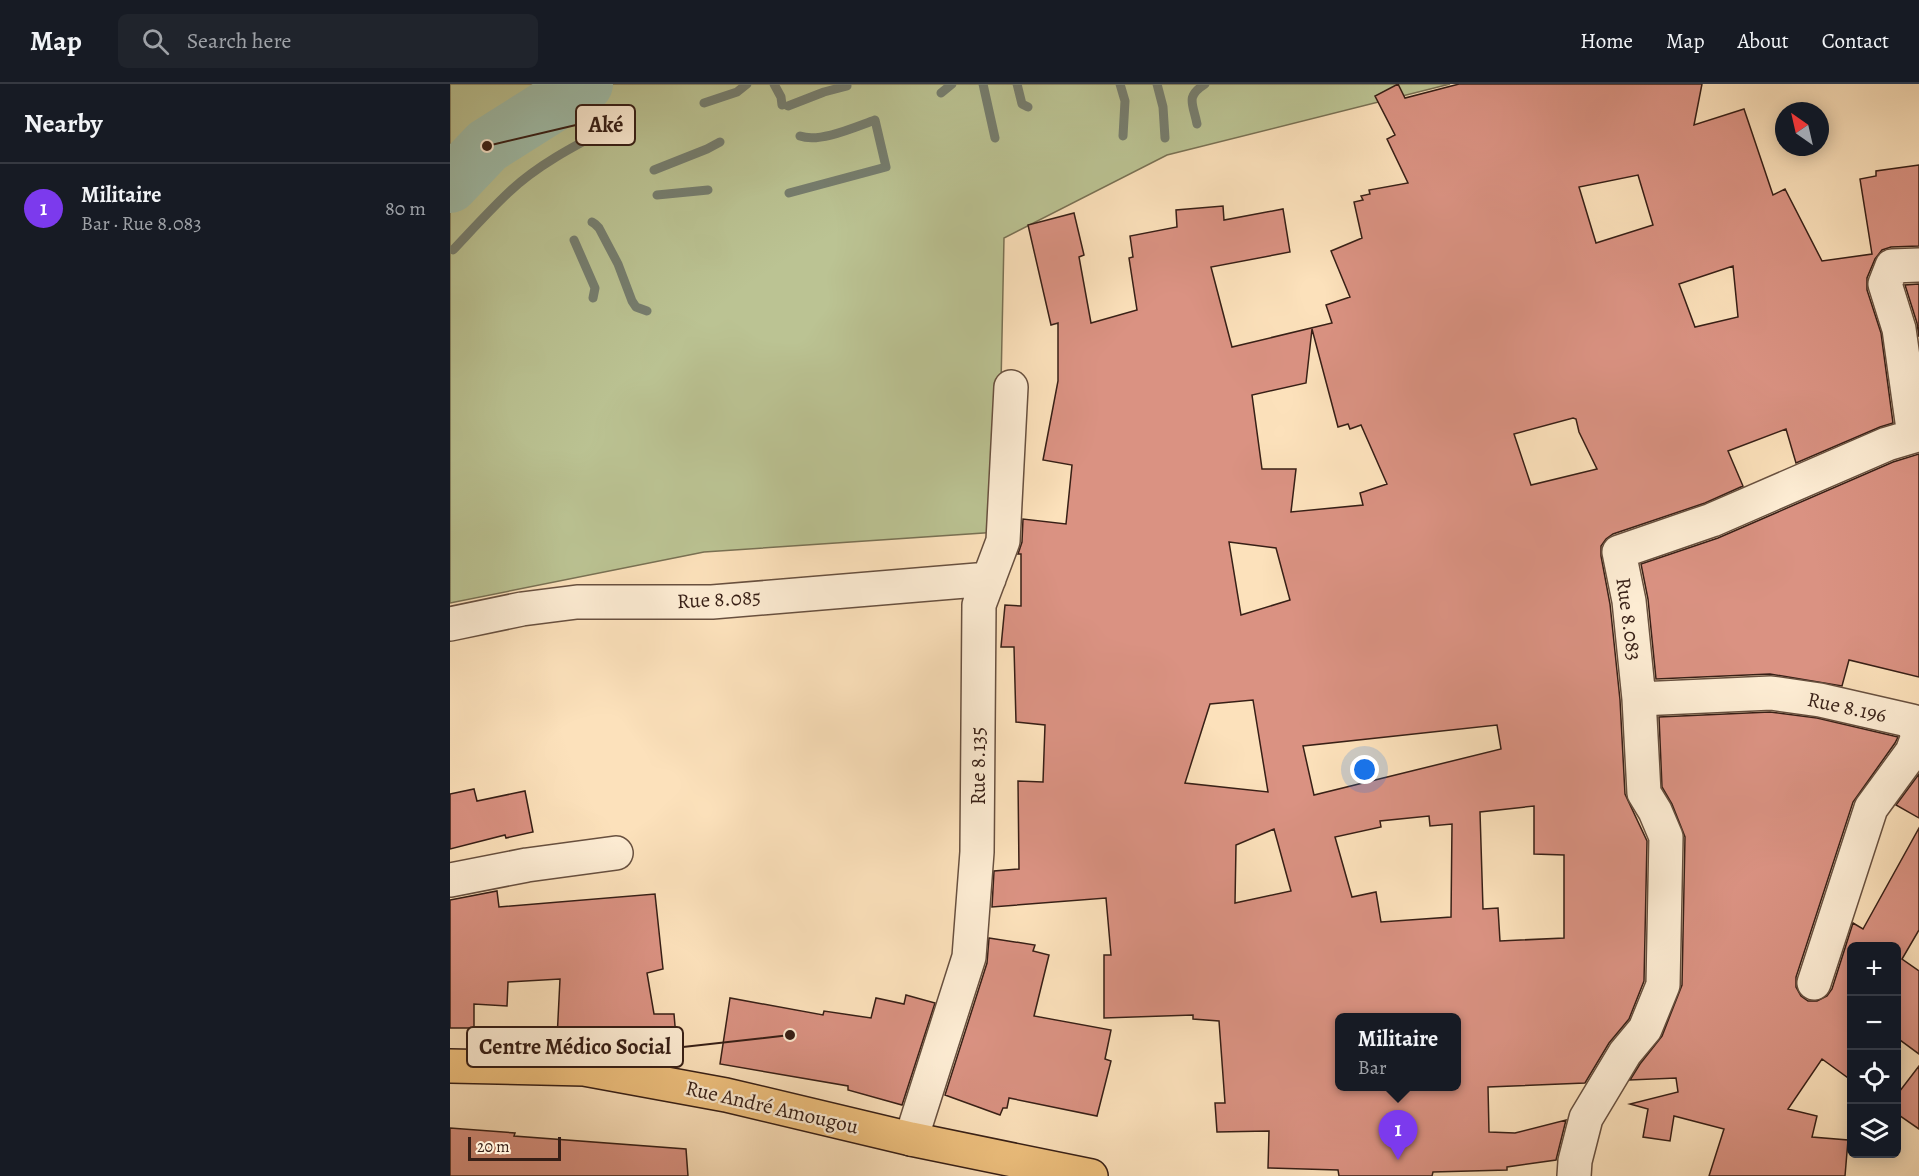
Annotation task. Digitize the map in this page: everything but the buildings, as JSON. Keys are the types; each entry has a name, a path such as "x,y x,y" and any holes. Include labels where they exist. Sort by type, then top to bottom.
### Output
{"main road":[{"name":"Rue André Amougou","path":"450,1066 584,1069 726,1095 911,1139 1091,1176"}],"street":[{"name":"Rue 8.083","path":"1574,1176 1575,1161 1586,1118 1625,1053 1645,1029 1663,985 1666,837 1644,793 1639,699 1629,601 1619,552 1712,520 1887,444 1914,435 1899,329 1885,284 1892,266 1919,265"},
{"name":"Rue 8.135","path":"911,1139 969,957 977,852 979,604 1003,541 1011,387"},
{"name":"Rue 8.085","path":"450,624 522,609 577,602 712,602 989,579"},
{"name":"Rue 8.196","path":"1639,699 1771,693 1820,700 1912,721 1918,735 1912,752 1871,808 1814,983"},
{"path":"450,880 527,865 616,853"}],"green space":[{"path":"450,84 1450,84 1167,155 1004,238 998,532 704,552 450,603"}],"waterway":[{"path":"450,185 487,146 585,84"},
{"path":"704,103 737,92 747,84"},
{"path":"774,84 781,97 782,105"},
{"path":"941,93 952,84"},
{"path":"983,84 995,138"},
{"path":"1017,84 1022,104 1028,107"},
{"path":"1120,84 1125,101 1123,136"},
{"path":"1157,84 1163,107 1165,138"},
{"path":"1197,124 1192,101 1195,93 1205,84"},
{"path":"788,106 847,86"},
{"path":"789,193 886,167 875,120 827,136 808,138 800,136"},
{"path":"453,250 519,183 569,149 609,128"},
{"path":"654,170 720,142"},
{"path":"657,195 708,190"},
{"path":"592,222 599,228 618,264 632,301 636,307 647,311"},
{"path":"574,240 595,288 593,298"}],"place":[{"name":"Aké","path":"487,146"},
{"name":"Centre Médico Social","path":"790,1035"},
{"name":"Militaire","path":"1398,1160"}]}
